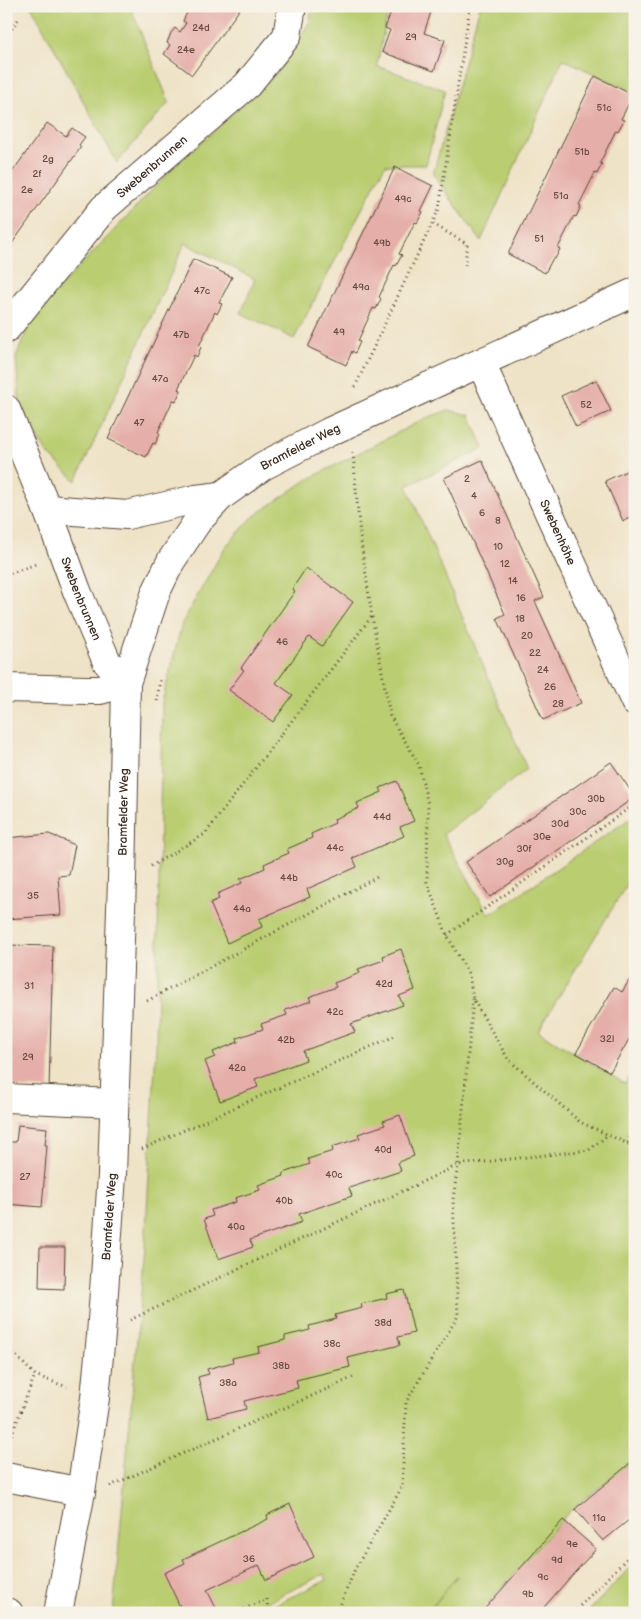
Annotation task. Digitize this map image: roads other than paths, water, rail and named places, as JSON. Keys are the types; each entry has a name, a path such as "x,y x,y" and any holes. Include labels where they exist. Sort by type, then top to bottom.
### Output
{"street":[{"name":"Swebenbrunnen","path":"6,329 104,208 247,85 287,36 292,6"},
{"name":"Bramfelder Weg","path":"58,1613 81,1492 95,1398 112,1175 122,880 126,683 156,592 171,561 197,522 221,496 263,466 329,432 635,292"},
{"name":"Swebenhöhe","path":"481,363 635,702"},
{"name":"Swebenbrunnen","path":"6,409 47,508 77,591 106,662 126,683"},
{"path":"47,508 127,515 196,499 221,496"},
{"path":"6,688 100,690 126,683"},
{"path":"6,1098 114,1103"},
{"path":"6,1478 81,1492"}]}
